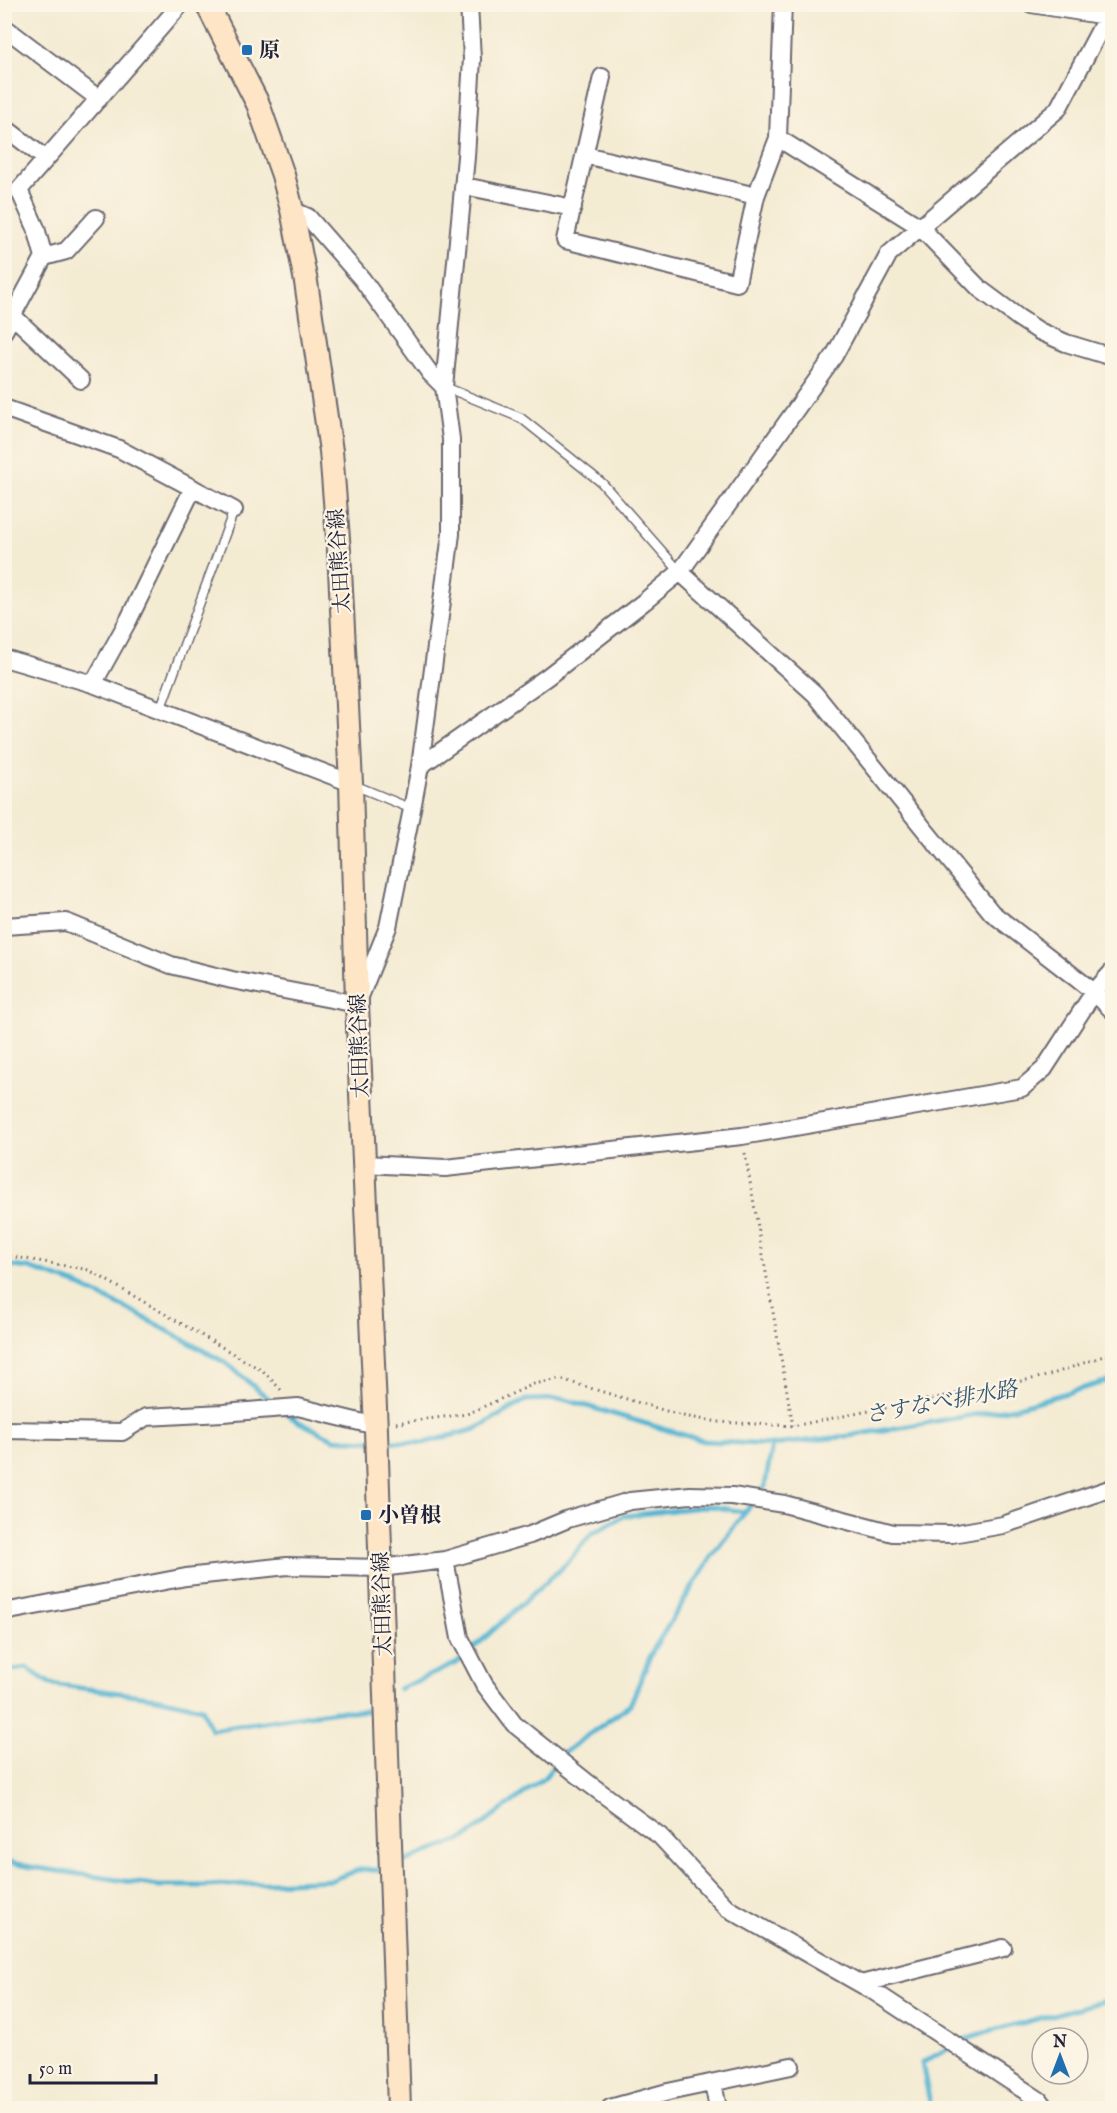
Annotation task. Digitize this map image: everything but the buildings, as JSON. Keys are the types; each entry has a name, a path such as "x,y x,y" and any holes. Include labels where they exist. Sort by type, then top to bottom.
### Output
{"main road":[{"name":"太田熊谷線","path":"207,4 258,105 274,145 292,210 306,282 331,451 339,551 351,783 357,1005 377,1452 399,2109"}],"street":[{"path":"4,331 44,257 36,228 20,190 181,4"},
{"path":"4,926 66,922 171,965 232,980 357,1005 388,927 412,808 420,766 451,534 451,440 444,387 464,186 472,59 469,4"},
{"path":"602,77 566,240 737,283 756,196 778,138 783,4"},
{"path":"420,766 547,677 680,572 834,356 889,254 1058,109 1111,13 1031,4"},
{"path":"4,27 99,99"},
{"path":"4,127 46,159"},
{"path":"778,138 920,227 980,289 1019,318 1039,331 1066,343 1113,357"},
{"path":"585,155 756,196"},
{"path":"464,186 573,208"},
{"path":"292,210 308,218 362,279 430,373 444,387"},
{"path":"44,257 66,251 96,218"},
{"path":"13,316 81,380"},
{"path":"4,408 119,449 234,510"},
{"path":"93,684 129,619 193,488"},
{"path":"680,572 815,694 992,913 1094,992 1113,1010"},
{"path":"4,658 93,684 351,783"},
{"path":"364,1164 445,1168 742,1136 1022,1088 1044,1069 1094,992 1113,972"},
{"path":"4,1430 122,1432 146,1416 298,1407 376,1428"},
{"path":"4,1612 186,1577 287,1566 381,1568 445,1560 630,1501 690,1495 742,1498 784,1504 893,1533 952,1534 1003,1525 1113,1488"},
{"path":"445,1560 463,1643 484,1684 514,1724 567,1767 660,1836 727,1908 861,1984 1040,2100 1045,2109"},
{"path":"861,1984 1003,1948"},
{"path":"610,2109 670,2100 713,2083 791,2067"},
{"path":"713,2083 718,2109"}],"lane":[{"path":"444,387 521,418 530,425 602,483 680,572"},
{"path":"160,710 234,510"},
{"path":"351,783 412,808"}],"path":[{"path":"742,1136 793,1426"},
{"path":"4,1255 88,1270 263,1371 298,1407"},
{"path":"376,1428 467,1414 534,1384 560,1379 683,1416 718,1422 793,1426 1047,1376 1113,1353"}],"waterway":[{"path":"4,1265 29,1268 75,1284 132,1311 226,1363 276,1405"},
{"name":"さすなべ排水路","path":"381,1441 423,1443 476,1429 526,1400 563,1399 704,1441 772,1445 849,1436 1014,1408 1112,1380"},
{"path":"286,1413 334,1439 372,1441"},
{"path":"398,1864 465,1838 544,1778 566,1751 630,1705 653,1650 711,1557 765,1486 772,1445"},
{"path":"399,1689 457,1663 567,1563 591,1534 624,1516 710,1506 744,1512"},
{"path":"4,1671 27,1668 51,1684 150,1697 202,1708 211,1730 336,1711 371,1711"},
{"path":"4,1861 159,1886 332,1880 357,1870 378,1870"},
{"path":"959,2043 973,2036 1112,1999"},
{"path":"931,2108 922,2063 951,2047"}],"place":[{"name":"原","path":"247,50"},
{"name":"小曽根","path":"366,1515"}]}
